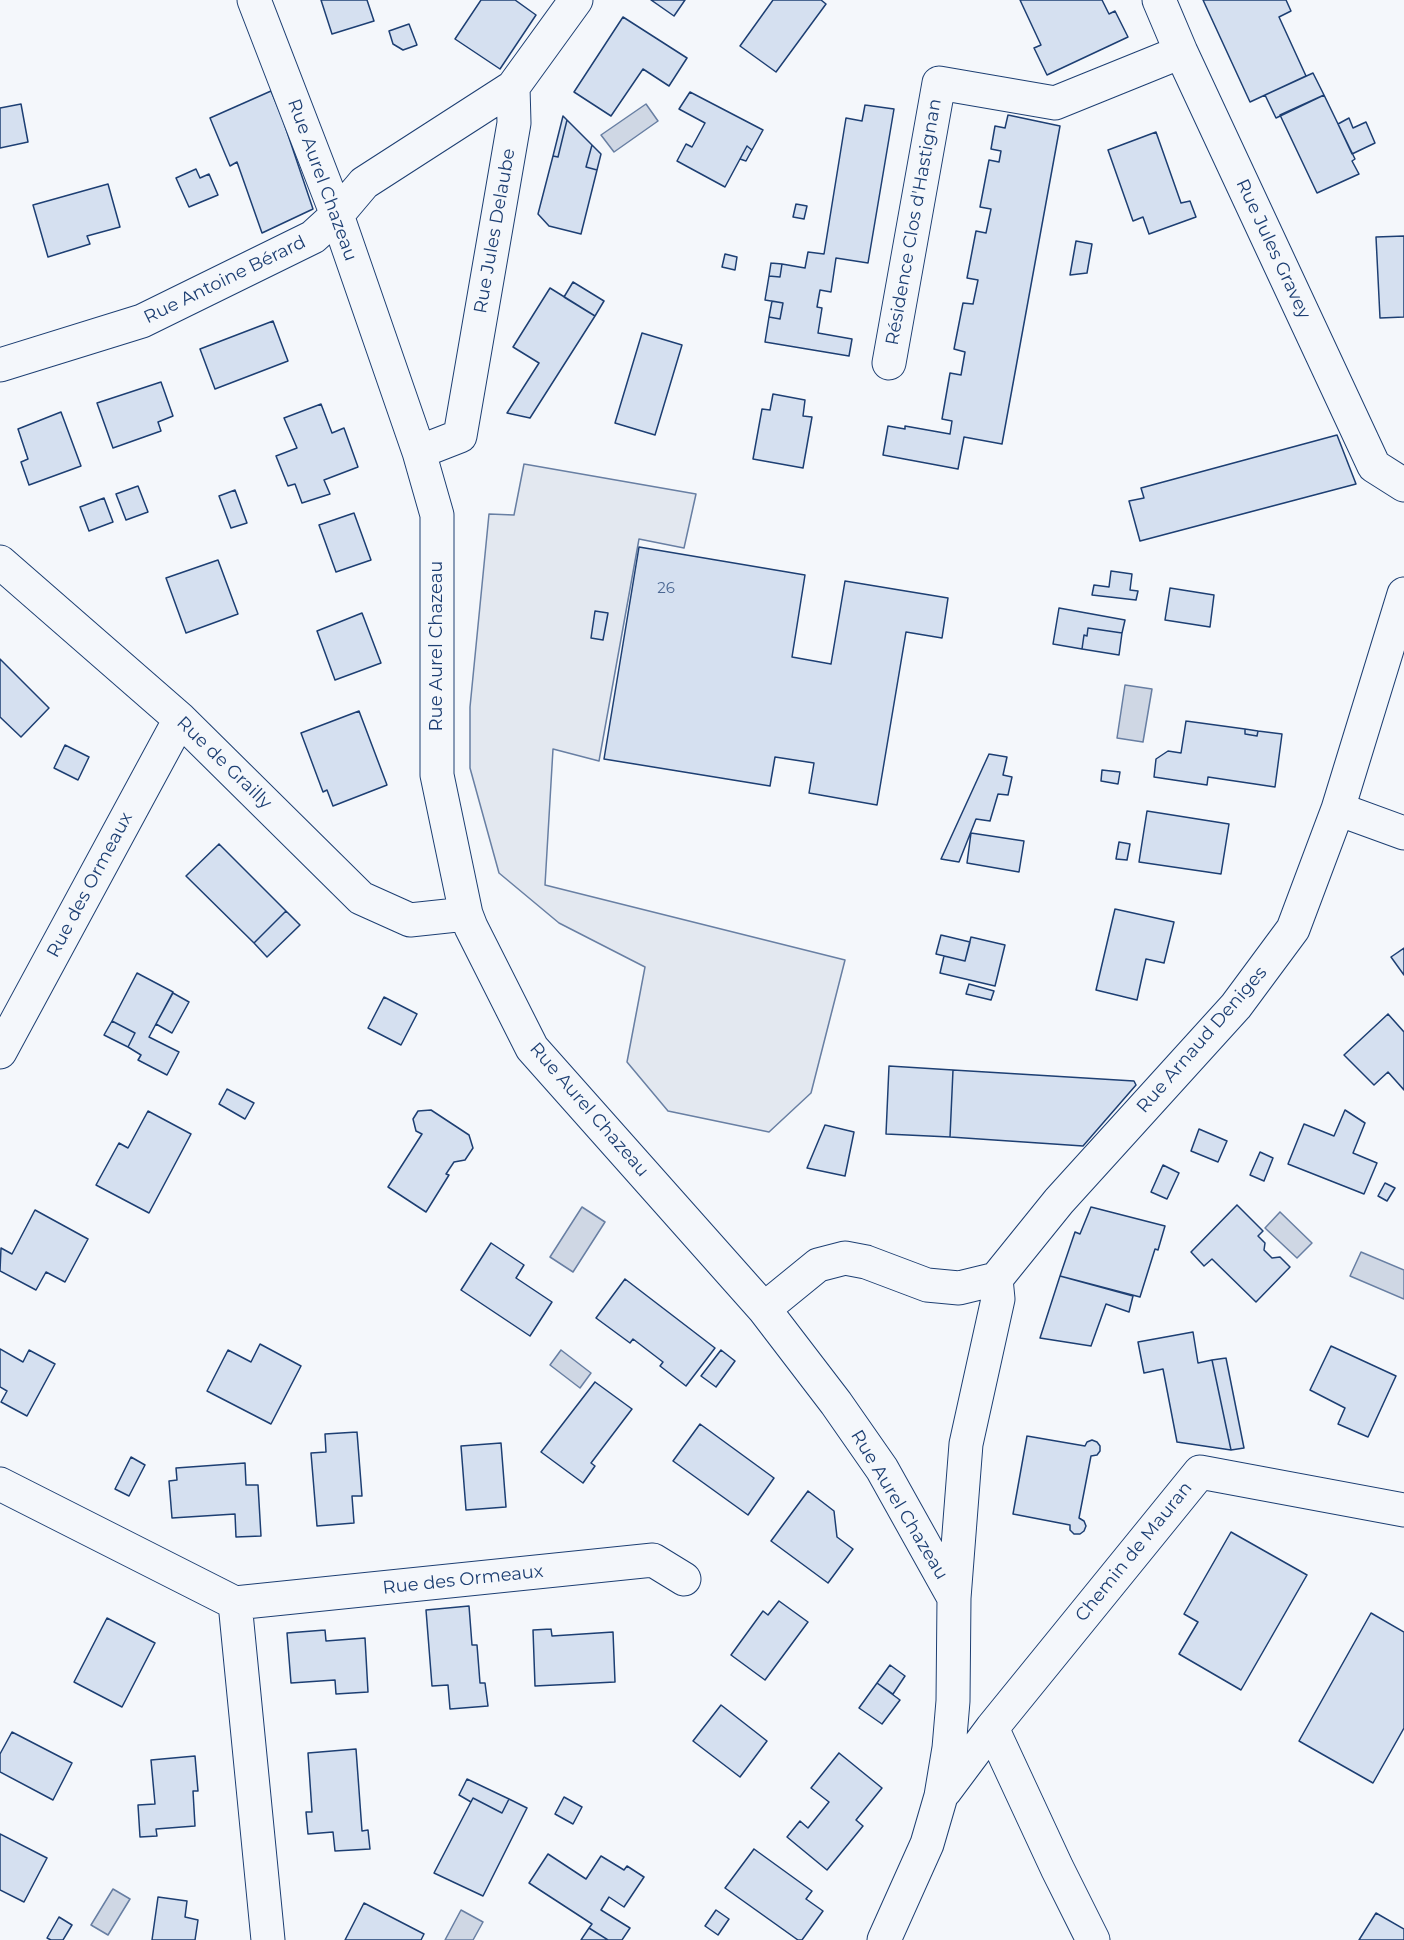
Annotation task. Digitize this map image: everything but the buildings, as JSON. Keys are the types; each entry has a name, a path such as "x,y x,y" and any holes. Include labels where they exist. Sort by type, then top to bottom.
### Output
{"street":[{"name":"Rue Aurel Chazeau","path":"254,0 336,215 419,452 438,515 437,775 466,914 532,1048 764,1309 836,1403 882,1469 954,1598 953,1701 949,1748 941,1796 927,1844 884,1940"},
{"path":"513,87 576,0"},
{"name":"Rue Jules Gravey","path":"1159,0 1181,52 1374,466 1404,484"},
{"name":"Résidence Clos d'Hastignan","path":"889,363 939,82 1055,103 1181,52"},
{"name":"Rue Antoine Bérard","path":"0,365 142,321 313,237 364,183 513,87"},
{"name":"Rue Jules Delaube","path":"419,452 460,436 514,123 513,87"},
{"name":"Rue de Grailly","path":"0,562 180,719 361,898 410,920 466,914"},
{"name":"Rue Arnaud Deniges","path":"996,1279 1059,1201 1236,1006 1293,929 1338,809 1404,594"},
{"name":"Rue des Ormeaux","path":"0,1052 180,719"},
{"path":"1338,809 1404,833"},
{"path":"764,1309 818,1265 845,1258 866,1262 927,1285 959,1288 996,1279 998,1299 966,1444 954,1598"},
{"name":"Chemin de Mauran","path":"941,1796 992,1728 1200,1472 1404,1510"},
{"path":"0,1484 235,1603 267,1940"},
{"name":"Rue des Ormeaux","path":"235,1603 653,1560 684,1579"},
{"path":"992,1728 1056,1868 1094,1940"}],"shaded area":[{"path":"646,104 658,121 614,152 601,135"},
{"path":"524,464 696,494 684,548 639,539 599,761 553,749 545,885 845,960 811,1093 769,1132 668,1111 627,1062 645,967 559,923 499,873 470,768 470,707 489,514 514,515"},
{"path":"1125,685 1152,689 1143,742 1117,738"},
{"path":"582,1207 605,1222 573,1272 550,1257"},
{"path":"1280,1212 1312,1243 1297,1258 1265,1228"},
{"path":"1361,1252 1404,1270 1404,1299 1350,1276"},
{"path":"561,1350 591,1373 580,1388 550,1365"},
{"path":"113,1889 130,1899 108,1935 91,1925"},
{"path":"461,1910 483,1922 473,1940 445,1940"}]}
